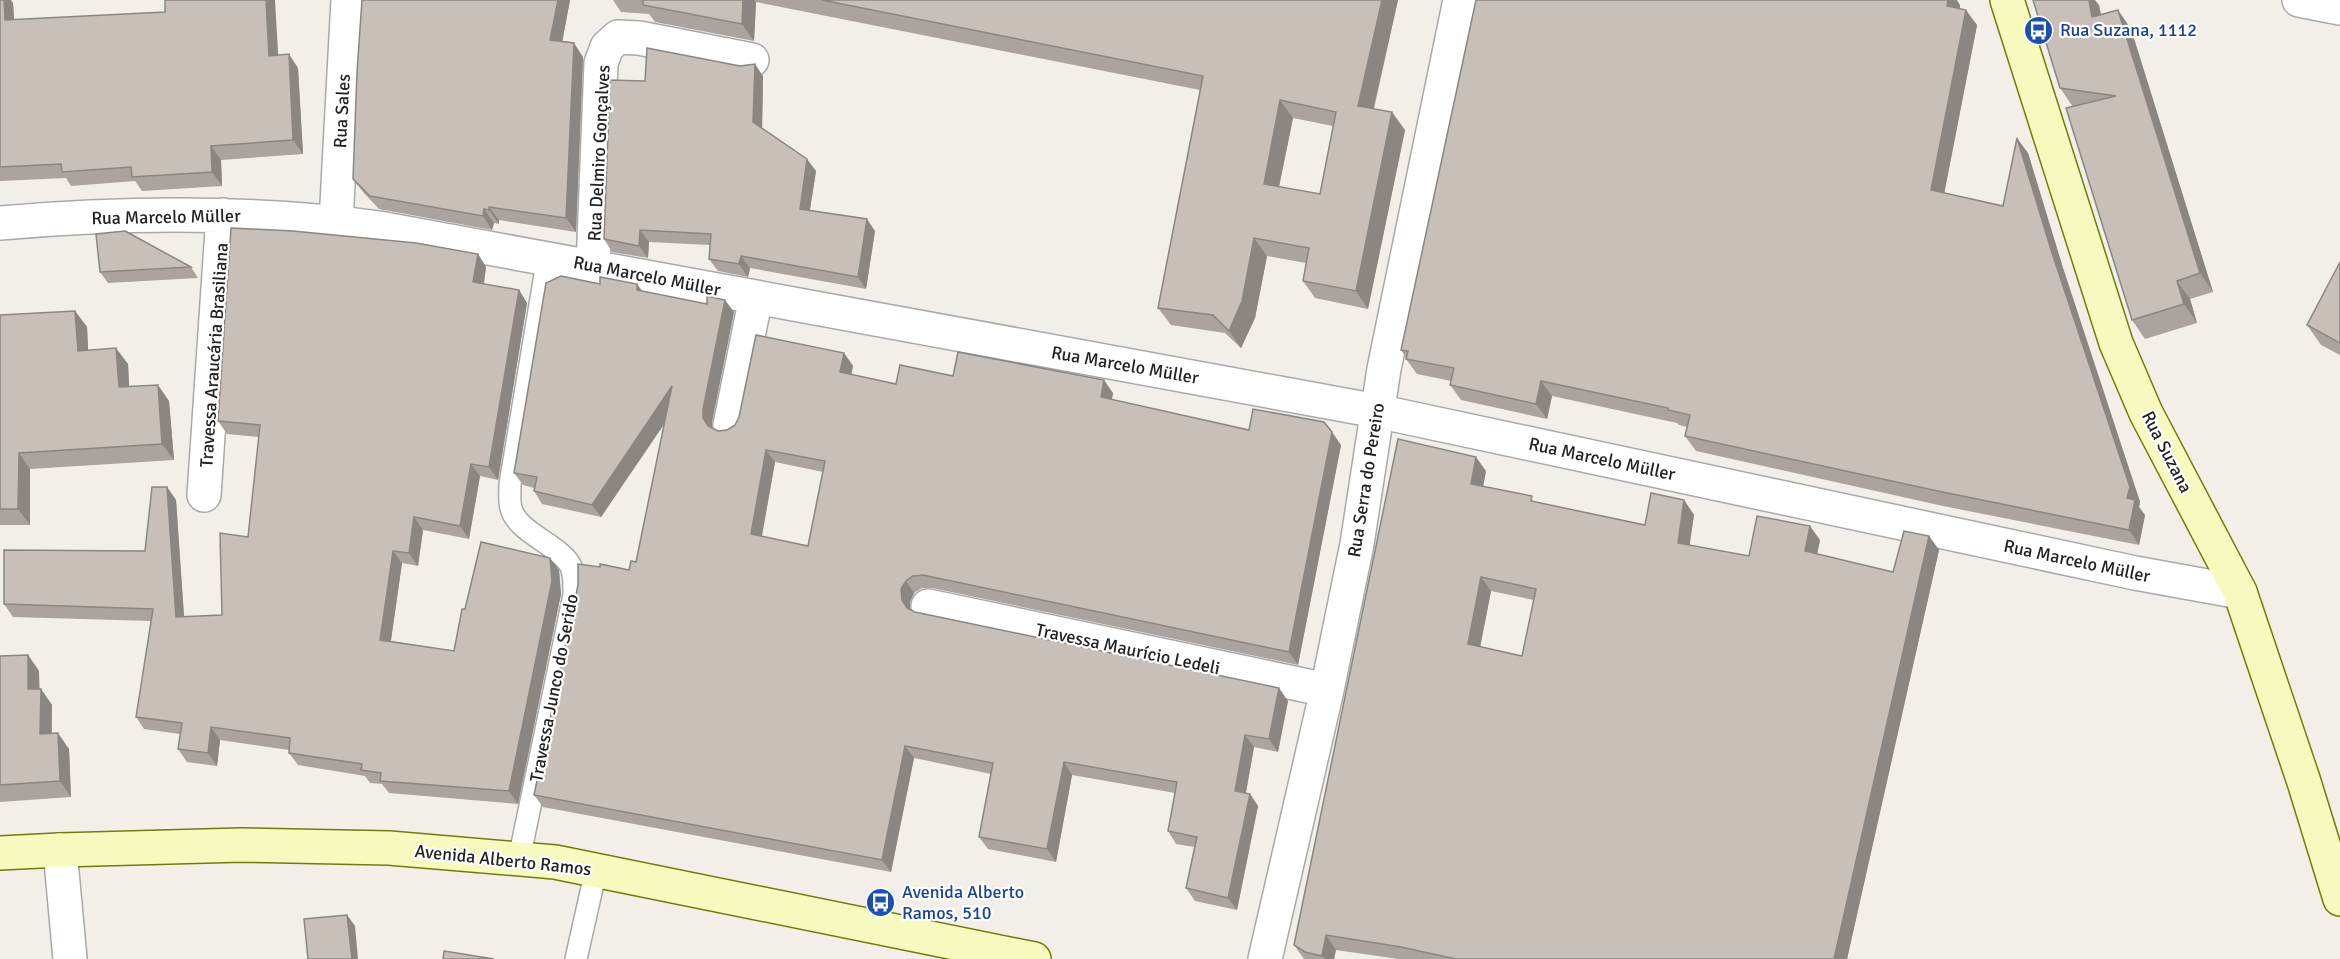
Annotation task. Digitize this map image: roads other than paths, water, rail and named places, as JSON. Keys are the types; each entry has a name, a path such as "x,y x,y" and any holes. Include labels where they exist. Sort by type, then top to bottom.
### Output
{"main road":[{"name":"Rua Suzana","path":"2007,0 2116,343 2146,413 2240,592 2304,782 2340,899"},
{"name":"Avenida Alberto Ramos","path":"0,853 241,845 378,848 555,862 1034,959"}],"street":[{"name":"Rua Sales","path":"336,222 348,0"},
{"name":"Rua Serra do Pereiro","path":"1265,959 1327,690 1357,544 1384,369 1460,0"},
{"path":"2299,0 2340,8"},
{"name":"Rua Delmiro Gonçalves","path":"593,266 602,63 607,47 618,38 639,38 752,60"},
{"name":"Rua Marcelo Müller","path":"0,223 54,218 223,215 336,222 548,257 1377,411 2124,571 2240,592"},
{"name":"Travessa Araucária Brasiliana","path":"204,495 223,215"},
{"path":"730,425 756,297"},
{"name":"Travessa Maurício Ledeli","path":"928,606 1327,690"},
{"path":"60,850 69,959"}],"lane":[{"name":"Travessa Junco do Serido","path":"519,859 574,595 574,578 570,564 558,551 519,523 511,510 510,484 548,257"},
{"path":"576,959 596,870"}],"place":[{"name":"Rua Suzana, 1112","path":"2039,30"},
{"name":"Avenida Alberto Ramos, 510","path":"881,902"}]}
